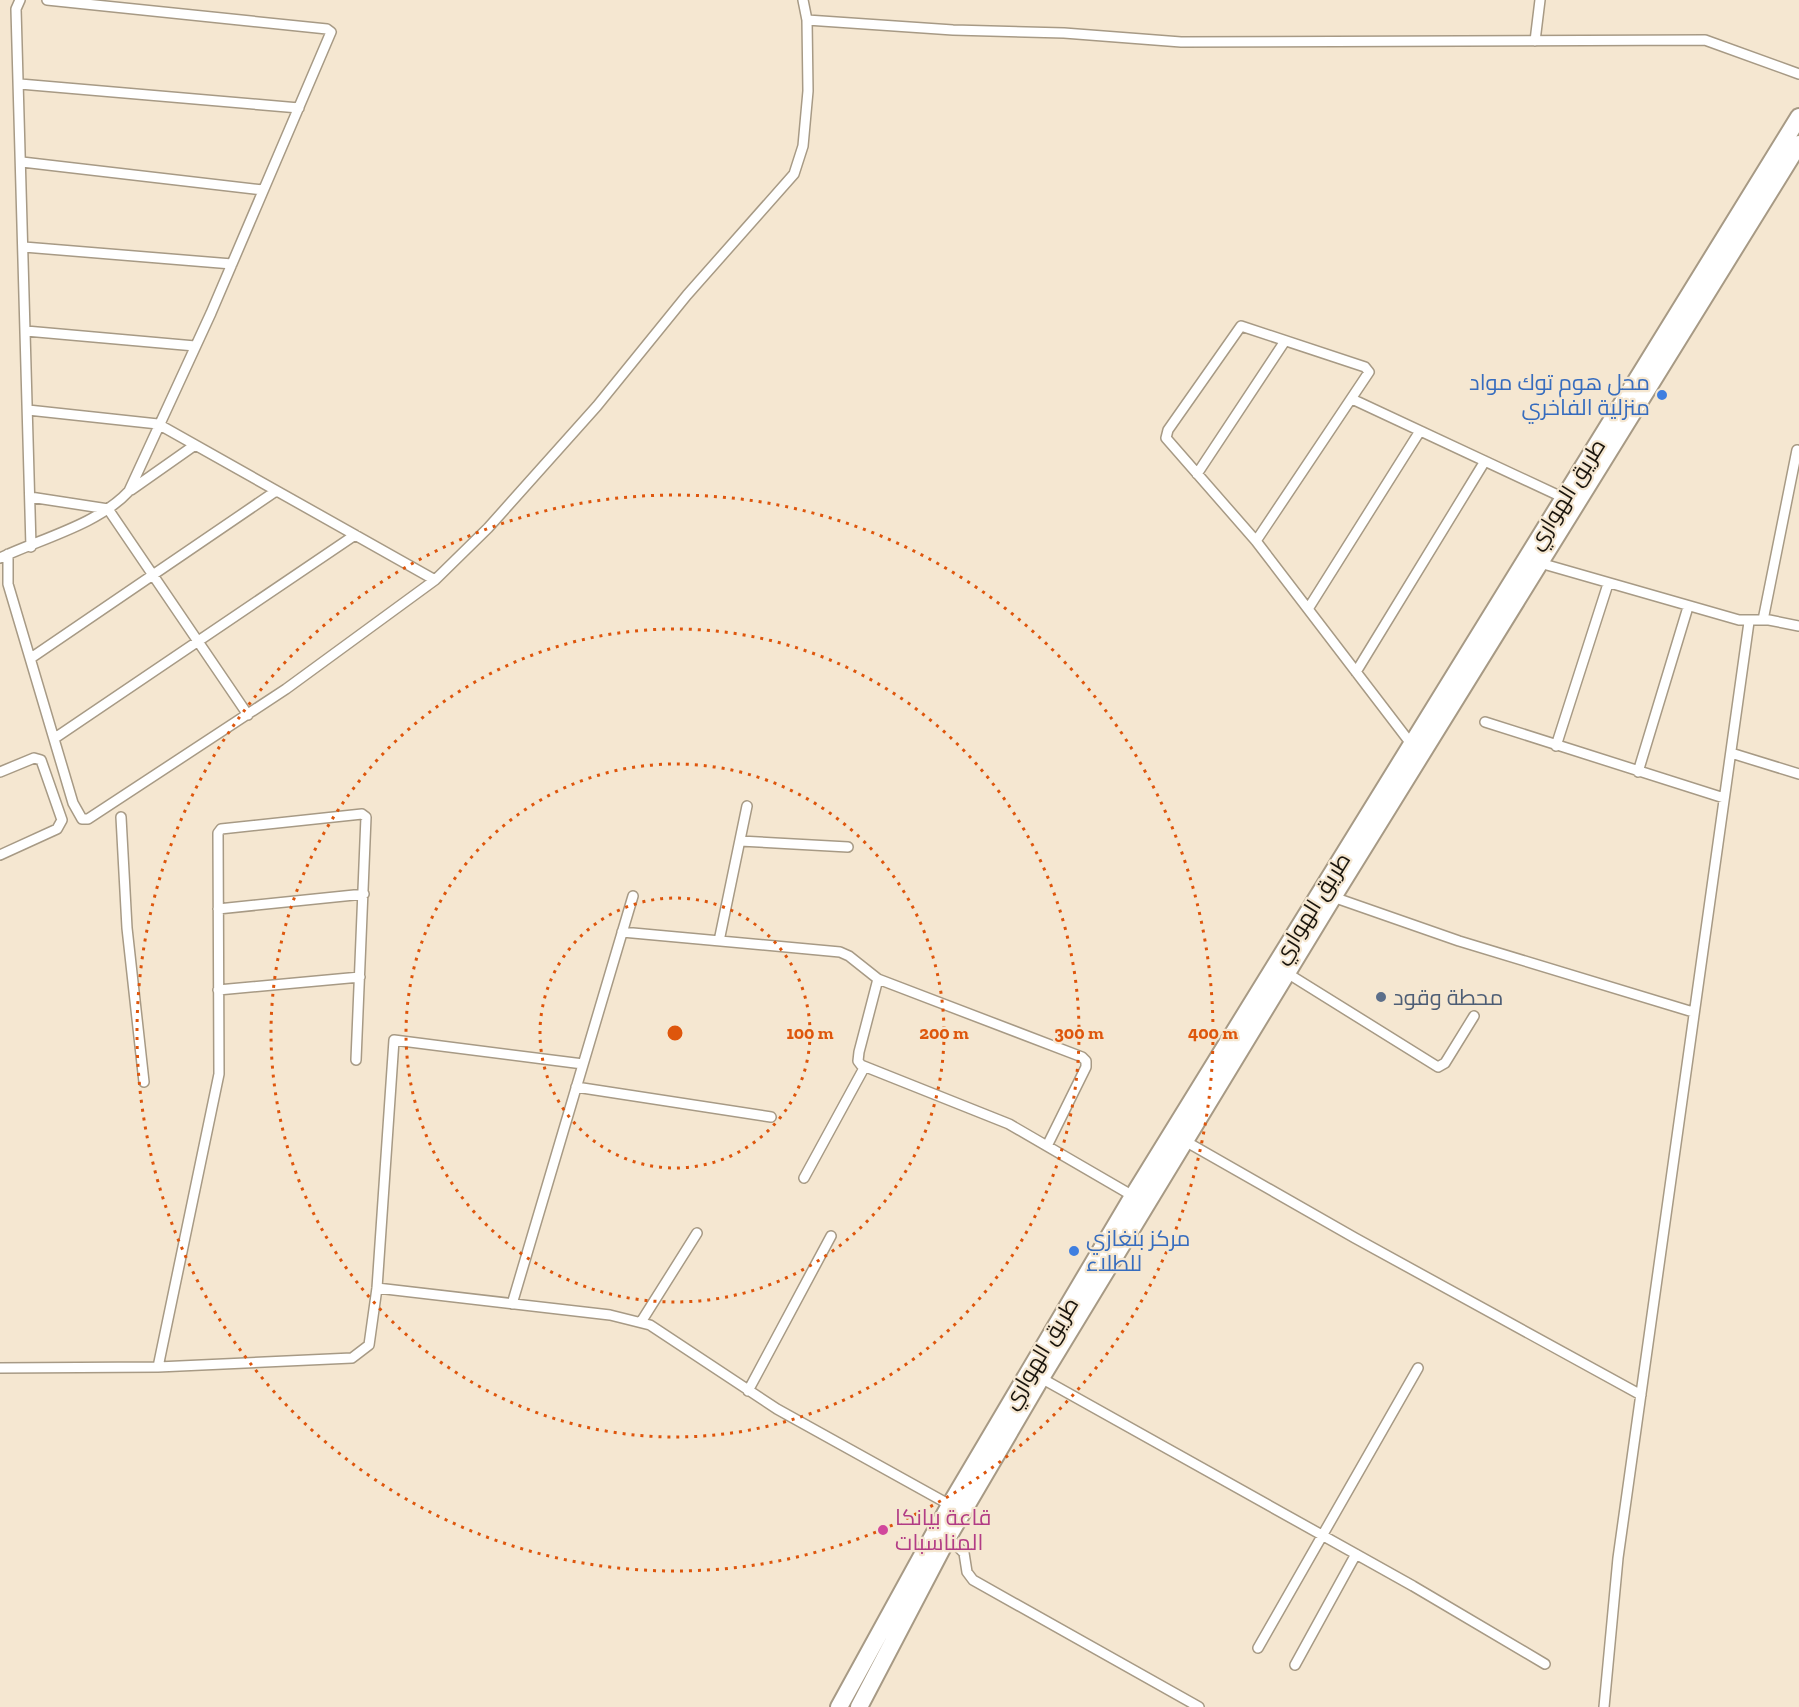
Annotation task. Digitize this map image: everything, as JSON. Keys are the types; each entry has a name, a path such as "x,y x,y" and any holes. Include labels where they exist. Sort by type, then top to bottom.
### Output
{"highway":[{"name":"طريق الهواري","path":"839,1707 920,1576 948,1537 1041,1378 1333,897 1540,563 1799,117"},
{"name":"طريق الهواري","path":"859,1707 920,1576 950,1505 1133,1196 1564,498 1640,389 1799,144"}],"street":[{"path":"20,0 16,9 20,84 31,546"},
{"path":"47,0 327,29 331,32 330,39 232,264 129,491"},
{"path":"195,445 129,491 108,509 31,546 4,556 8,584 78,814 82,819 88,819 248,714 435,580 488,528 597,406 687,295 794,174 803,146 808,91 807,20 803,0"},
{"path":"1536,41 1540,0"},
{"path":"807,20 953,30 1064,33 1180,42 1705,40 1799,74"},
{"path":"20,84 299,108"},
{"path":"22,162 263,190"},
{"path":"24,247 232,264"},
{"path":"1256,541 1368,376 1368,369 1243,326 1238,327 1168,430 1168,441 1256,541 1412,746"},
{"path":"26,331 195,346"},
{"path":"1197,474 1285,342"},
{"path":"1352,399 1564,498"},
{"path":"28,410 158,424 435,580"},
{"path":"1308,609 1420,431"},
{"path":"1763,620 1797,450"},
{"path":"1356,672 1485,461"},
{"path":"30,658 276,491"},
{"path":"30,497 108,509 248,714"},
{"path":"55,738 355,535"},
{"path":"1540,563 1689,607 1749,622 1763,620 1799,626"},
{"path":"1556,746 1608,584"},
{"path":"1638,772 1689,607"},
{"path":"1604,1707 1618,1558 1749,622"},
{"path":"1485,722 1724,798"},
{"path":"1731,753 1799,774"},
{"path":"0,772 34,758 41,760 62,820 57,829 0,855"},
{"path":"719,941 747,806"},
{"path":"158,1367 219,1074 218,833 221,830 362,814 368,819 356,1060"},
{"path":"121,817 127,928 144,1082"},
{"path":"740,841 848,847"},
{"path":"218,909 364,894"},
{"path":"512,1304 633,896"},
{"path":"1333,897 1459,941 1693,1012"},
{"path":"622,932 845,954 878,979 1082,1057 1086,1061 1086,1067 1047,1146"},
{"path":"1287,973 1438,1066 1444,1063 1474,1016"},
{"path":"218,990 360,977"},
{"path":"878,979 859,1052 858,1061 864,1068 1009,1124 1133,1196"},
{"path":"0,1368 158,1367 352,1358 369,1345 377,1288 394,1040 583,1064"},
{"path":"804,1178 864,1068"},
{"path":"576,1087 771,1117"},
{"path":"1185,1141 1355,1238 1641,1395"},
{"path":"641,1322 697,1233"},
{"path":"748,1391 831,1236"},
{"path":"377,1288 610,1315 641,1322 748,1391 950,1505"},
{"path":"1258,1648 1418,1368"},
{"path":"1041,1378 1356,1554 1545,1664"},
{"path":"948,1537 964,1553 967,1572 973,1580 1199,1707"},
{"path":"1295,1665 1356,1554"}],"place":[{"name":"محل هوم توك مواد منزلية الفاخري","path":"1662,395"},
{"name":"محطة وقود","path":"1381,997"},
{"name":"مركز بنغازي للطلاء","path":"1074,1251"},
{"name":"قاعة بيانكا المناسبات","path":"883,1530"}]}
